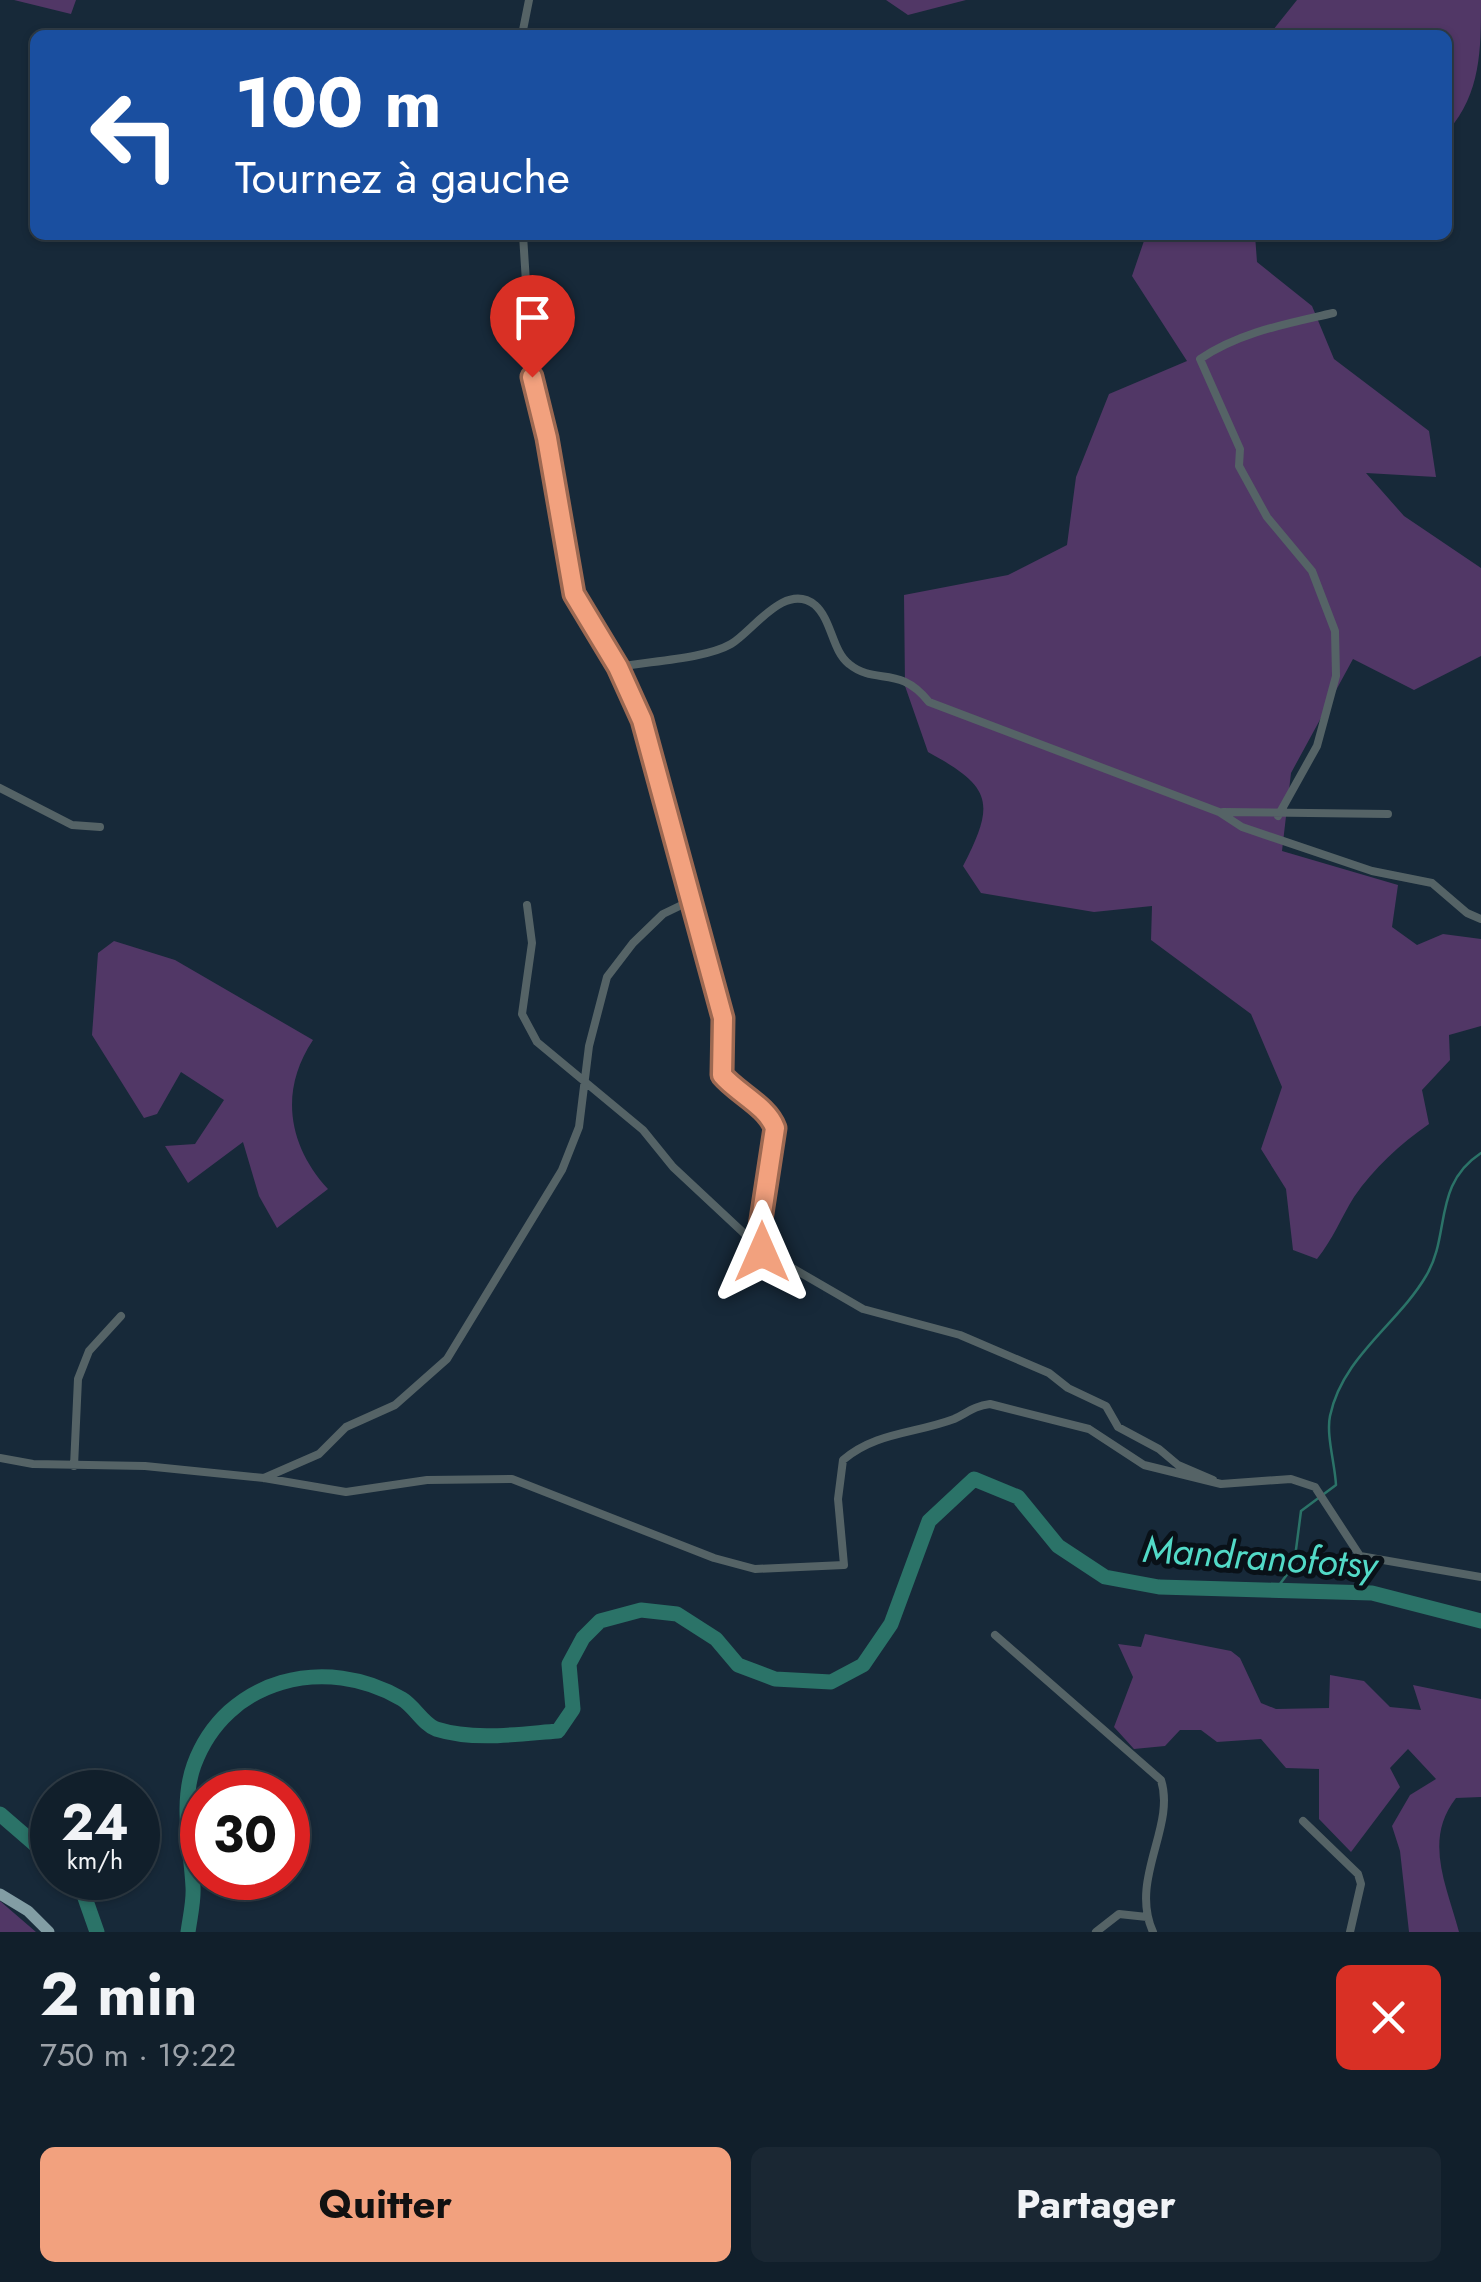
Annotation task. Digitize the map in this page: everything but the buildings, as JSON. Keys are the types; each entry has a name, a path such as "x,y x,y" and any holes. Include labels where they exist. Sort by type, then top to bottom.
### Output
{"main road":[{"path":"0,1894 49,1932"}],"street":[{"path":"523,30 529,0"},
{"path":"523,240 532,377 547,438 574,594 618,667 642,720 723,1018 722,1075 738,1094 770,1116 775,1128 759,1233 762,1252"},
{"path":"1278,816 1317,746 1336,676 1335,631 1312,571 1266,517 1239,466 1240,449 1200,359 1220,345 1262,330 1333,313"},
{"path":"618,667 716,650 732,643 772,609 790,600 804,600 816,606 846,662 856,668 911,681 929,702 1219,812 1242,827 1372,870 1432,883 1466,914 1481,919"},
{"path":"0,788 72,825 100,826"},
{"path":"1219,812 1278,816 1388,814"},
{"path":"264,1478 319,1454 346,1427 395,1405 447,1359 562,1170 578,1127 583,1077 607,978 664,914 690,901"},
{"path":"527,905 532,943 522,1014 536,1042 643,1130 673,1167 762,1252 863,1309 925,1323 1049,1373 1068,1388 1106,1406 1118,1427 1159,1449 1178,1466 1221,1484"},
{"path":"74,1466 78,1379 89,1351 122,1316"},
{"path":"0,1458 74,1466 145,1466 264,1478 346,1492 427,1480 512,1478 714,1558 755,1569 844,1565 838,1499 843,1460 864,1442 956,1418 974,1406 990,1404 1089,1429 1144,1465 1221,1484 1291,1479 1316,1487 1360,1556 1481,1577"},
{"path":"996,1635 1161,1780 1164,1792 1145,1898 1146,1917 1154,1932"},
{"path":"1303,1822 1358,1874 1361,1884 1350,1932"},
{"path":"1096,1932 1119,1914 1146,1917"}],"shaded area":[{"path":"14,0 76,0 71,14"},
{"path":"886,0 966,0 908,15"},
{"path":"1297,0 1481,0 1477,70 1467,102 1452,126 1452,30 1273,30"},
{"path":"1144,240 1255,240 1257,262 1312,306 1334,359 1429,431 1436,477 1366,473 1404,516 1481,568 1481,656 1414,690 1353,659 1291,773 1282,851 1398,885 1392,927 1417,945 1443,934 1481,939 1481,1026 1449,1035 1450,1060 1422,1090 1429,1124 1370,1176 1317,1259 1293,1250 1286,1189 1261,1149 1282,1087 1251,1014 1151,940 1152,906 1094,912 981,893 963,866 980,826 982,798 965,776 928,752 905,686 904,595 1008,575 1067,545 1076,477 1109,394 1187,361 1132,276"},
{"path":"114,941 175,960 313,1040 295,1079 293,1117 304,1154 328,1189 277,1228 259,1196 243,1142 188,1183 165,1146 195,1144 224,1100 181,1072 157,1114 144,1118 92,1035 98,953"},
{"path":"1145,1634 1231,1651 1240,1658 1261,1703 1276,1709 1329,1708 1330,1675 1364,1681 1390,1707 1421,1710 1413,1685 1481,1699 1481,1797 1456,1798 1446,1814 1439,1847 1459,1932 1409,1932 1400,1851 1392,1826 1410,1795 1436,1779 1408,1749 1390,1768 1400,1787 1351,1852 1319,1819 1319,1769 1286,1768 1261,1739 1217,1742 1201,1730 1180,1730 1165,1746 1134,1749 1114,1727 1133,1677 1118,1644 1141,1647"},
{"path":"0,1901 36,1932 0,1932"}],"waterway":[{"path":"1277,1588 1294,1565 1301,1511 1336,1485 1329,1424 1336,1395 1358,1358 1426,1276 1434,1260 1455,1180 1481,1153"},
{"name":"Mandranofotsy","path":"188,1932 193,1892 187,1810 194,1765 209,1735 229,1712 254,1694 311,1677 342,1678 373,1685 402,1699 431,1727 451,1733 497,1736 558,1731 573,1709 569,1664 583,1638 600,1621 641,1610 677,1614 716,1639 738,1665 775,1679 831,1682 863,1665 891,1624 929,1521 974,1479 1018,1497 1058,1546 1105,1577 1159,1587 1372,1593 1481,1621"},
{"name":"Mandranofotsy","path":"0,1814 30,1840"},
{"name":"Mandranofotsy","path":"86,1900 97,1932"}],"route":[{"path":"532,377 547,438 574,594 618,667 642,720 666,806 704,960 723,1018 722,1075 738,1094 770,1116 775,1128 769,1146 759,1233 762,1252"}]}
